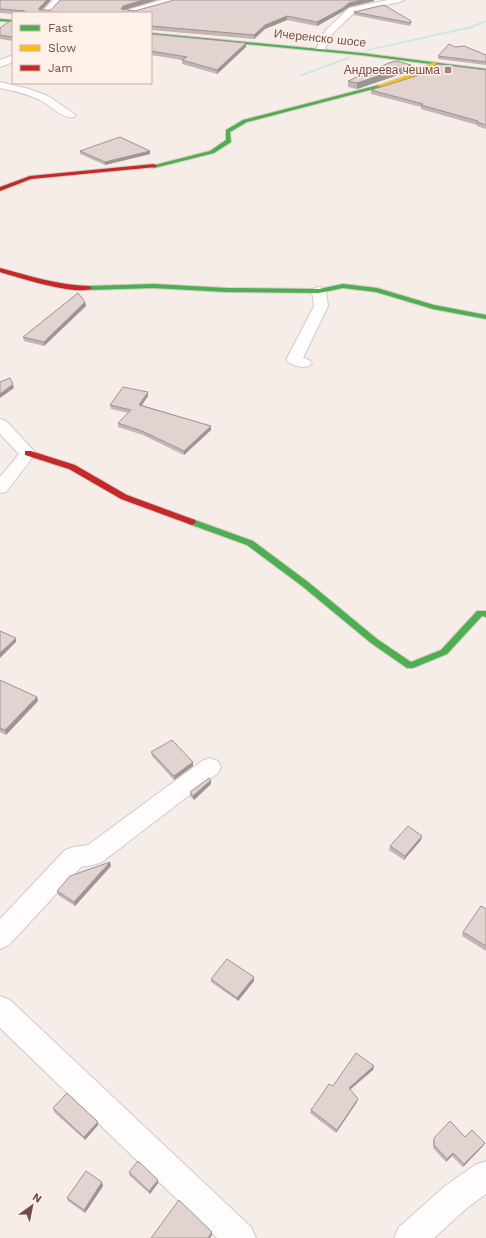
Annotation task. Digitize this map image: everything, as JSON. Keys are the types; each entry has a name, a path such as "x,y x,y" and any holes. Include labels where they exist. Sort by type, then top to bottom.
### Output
{"street":[{"path":"46,12 58,0"},
{"path":"130,12 172,0"},
{"path":"321,49 328,33 352,10 400,0"},
{"path":"0,20 12,21"},
{"name":"Ичеренско шосе","path":"152,34 321,49 484,69"},
{"path":"0,64 12,58"},
{"path":"0,189 30,178 159,165 212,152 229,141 228,131 245,121 361,92 411,76 435,62"},
{"path":"0,84 44,98 71,115"},
{"path":"0,270 43,283 70,288 153,286 227,290 320,291 343,286 377,290 433,307 486,317"},
{"path":"304,363 294,360 321,306 320,291"},
{"path":"0,424 28,453 72,467 124,497 250,543 305,584 374,641 410,666 444,652 484,611"},
{"path":"0,488 28,453"},
{"path":"0,937 74,857 93,855 210,767"},
{"path":"0,1009 240,1238"},
{"path":"410,1238 456,1197 486,1176"}],"building":[{"path":"0,0 47,0 39,8 39,10 51,10 60,0 143,0 123,6 121,9 135,11 174,0 362,0 349,3 343,8 317,22 287,16 265,25 254,35 152,26 152,12 24,12 25,11 0,9"},
{"path":"384,5 411,21 411,23 354,12"},
{"path":"12,21 12,37 0,35 0,28"},
{"path":"152,34 246,43 217,70 182,60 187,57 152,51"},
{"path":"449,44 455,47 464,46 486,55 486,62 438,56"},
{"path":"396,61 411,65 357,83 348,81 389,63"},
{"path":"438,64 486,70 486,125 477,122 478,121 421,105 423,104 371,90 416,76"},
{"path":"120,137 150,151 105,162 80,151"},
{"path":"78,293 85,302 44,342 23,337"},
{"path":"10,378 13,384 0,394 0,382"},
{"path":"123,387 148,392 139,405 211,426 184,451 142,431 118,423 131,410 110,405"},
{"path":"0,631 16,638 0,653"},
{"path":"0,680 37,697 5,730 0,728"},
{"path":"172,740 193,762 174,776 151,752"},
{"path":"209,778 211,780 193,796 190,792"},
{"path":"408,826 422,836 405,856 390,846"},
{"path":"110,862 74,902 57,891 70,876"},
{"path":"481,906 486,909 486,946 463,932"},
{"path":"227,959 254,977 237,998 211,979"},
{"path":"356,1053 374,1066 349,1088 358,1099 337,1130 311,1110 329,1084 333,1086"},
{"path":"67,1093 98,1122 84,1137 53,1108"},
{"path":"450,1121 465,1137 472,1130 485,1143 464,1164 453,1153 447,1159 434,1145 434,1138"},
{"path":"138,1161 158,1180 149,1191 129,1172"},
{"path":"86,1171 102,1182 84,1210 67,1198"},
{"path":"179,1200 212,1232 208,1238 151,1238"}],"waterway":[{"path":"367,50 472,27 486,21"},
{"path":"301,75 349,58"}],"traffic: fast":[{"path":"0,20 12,21"},
{"path":"152,34 361,54 486,70"},
{"path":"154,166 212,152 229,141 228,131 245,121 379,86"},
{"path":"89,288 153,286 227,290 319,291 343,286 377,290 433,307 486,317"},
{"path":"192,522 250,543 305,584 374,641 410,666 444,652 480,613 486,614"}],"traffic: slow":[{"path":"379,86 411,76 435,63"}],"traffic: jam":[{"path":"0,189 30,178 154,166"},
{"path":"0,270 55,285 89,288"},
{"path":"28,453 72,467 124,497 192,522"}],"place":[{"name":"Андреева чешма","path":"448,70"}]}
